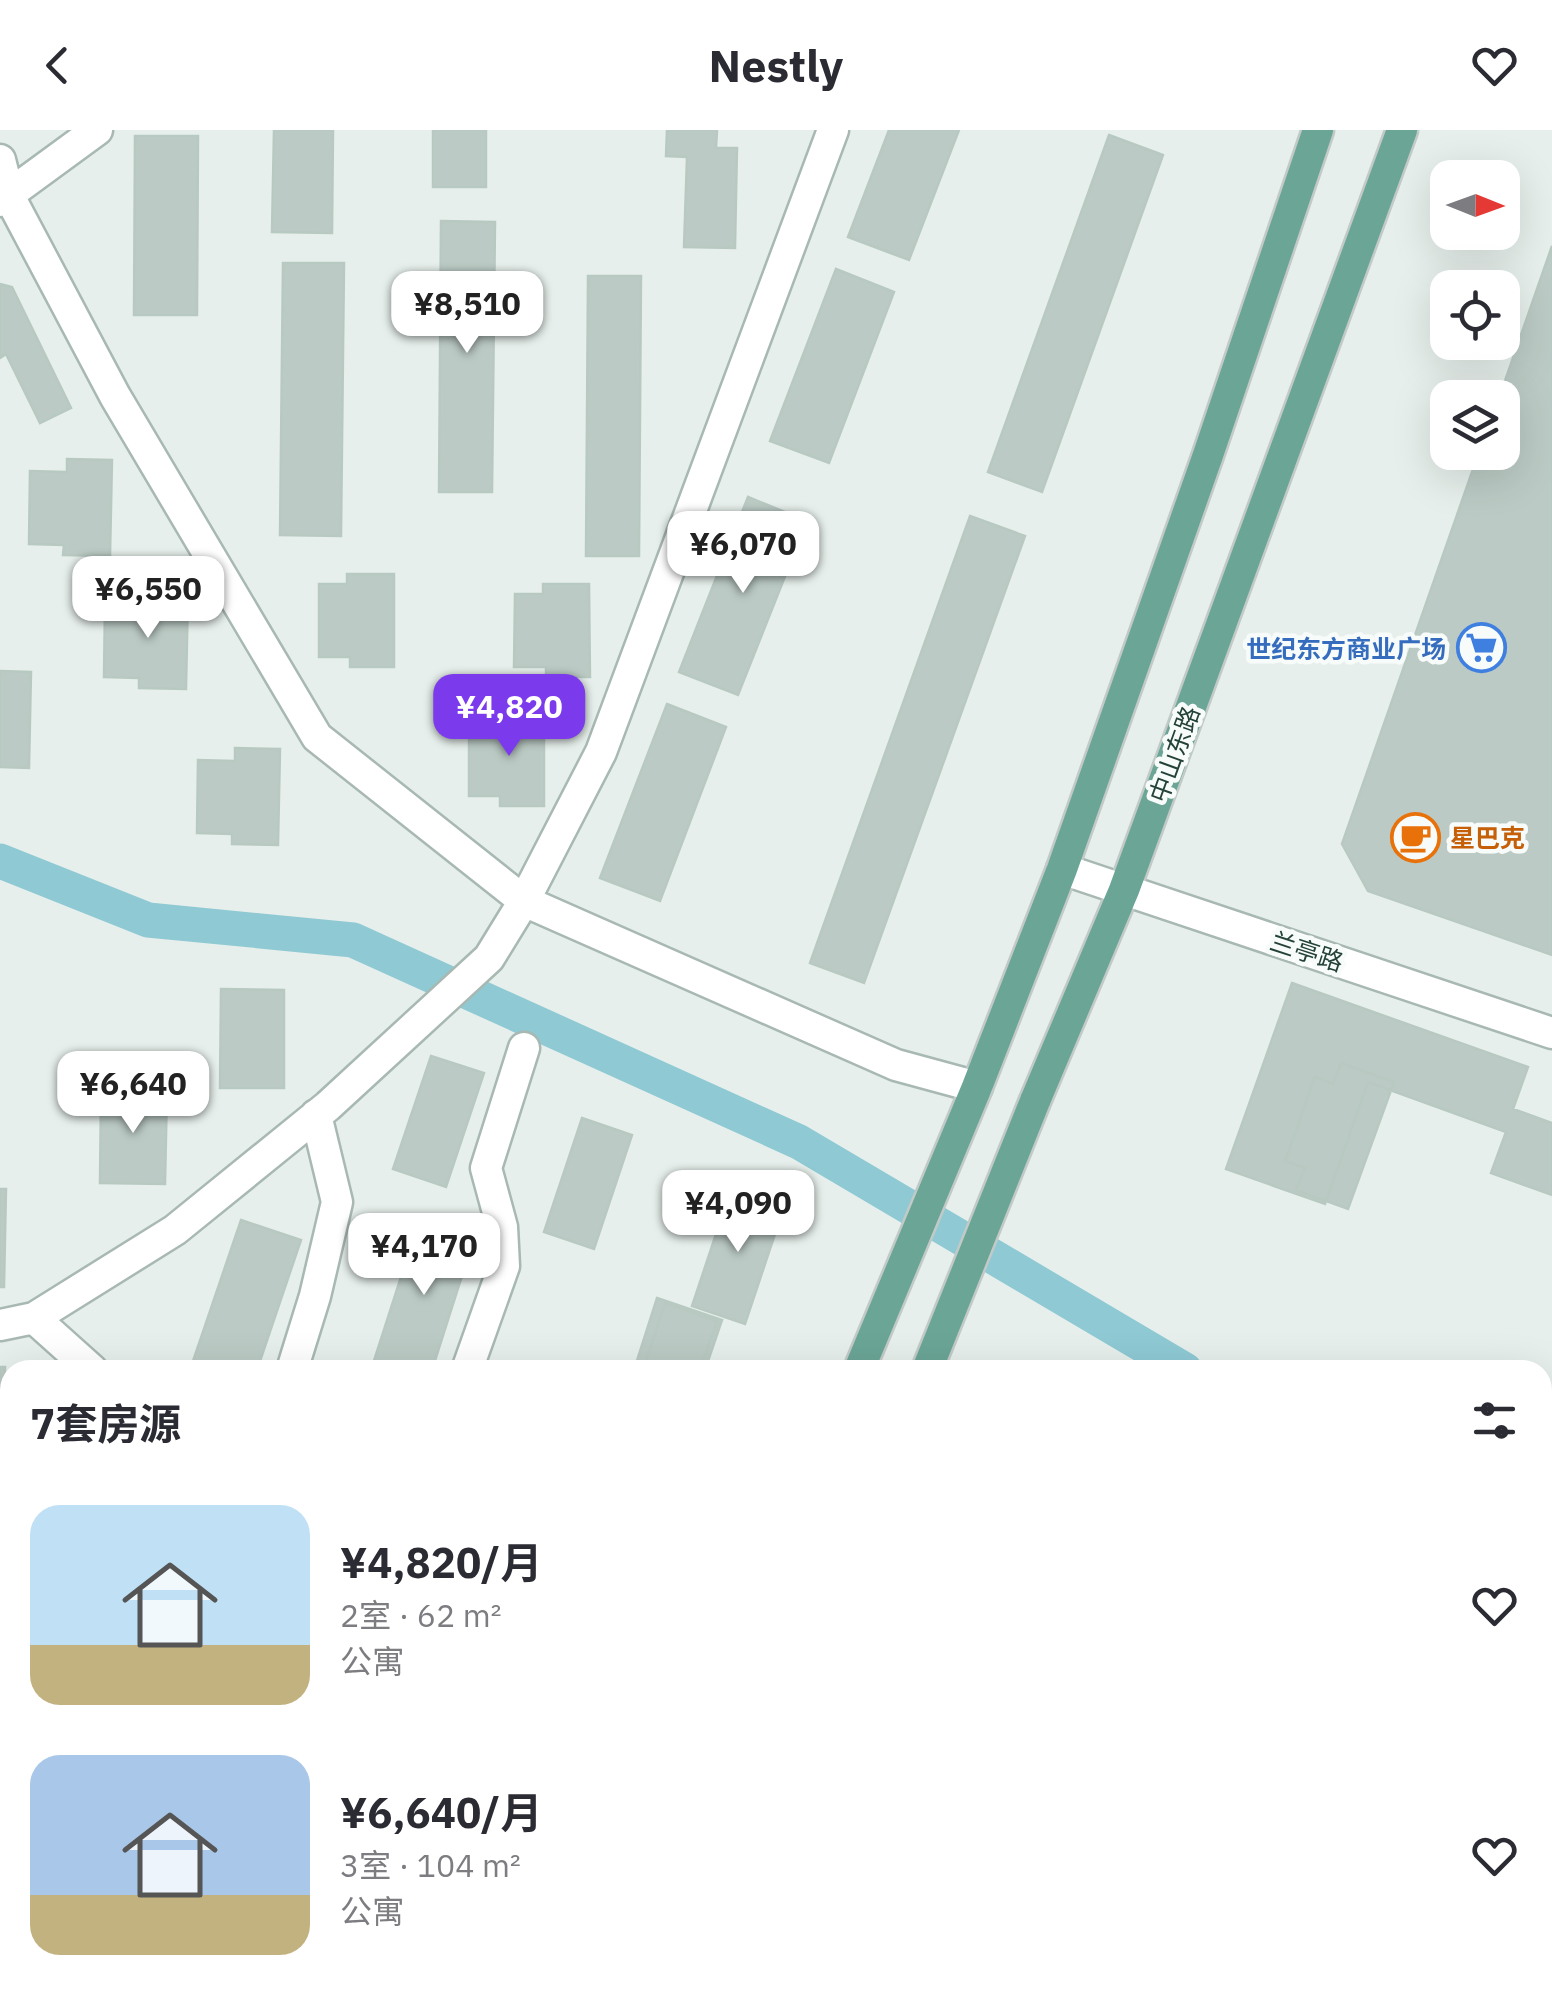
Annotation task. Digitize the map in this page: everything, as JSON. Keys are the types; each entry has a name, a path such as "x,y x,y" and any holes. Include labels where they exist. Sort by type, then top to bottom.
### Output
{"main road":[{"path":"863,1360 1062,870 1318,130"},
{"name":"中山东路","path":"931,1360 1124,890 1402,130"}],"street":[{"path":"5,198 97,130"},
{"path":"0,1325 34,1318 175,1230 316,1115 489,958 524,901 601,752 833,130"},
{"path":"0,160 5,198 114,396 317,737 524,901 896,1065 976,1087"},
{"name":"兰亭路","path":"1062,870 1552,1033"},
{"path":"471,1360 504,1266 502,1227 486,1168 524,1048"},
{"path":"295,1360 337,1202 316,1115"},
{"path":"34,1318 81,1360"}],"building":[{"path":"274,130 333,130 332,233 272,232"},
{"path":"433,130 486,130 486,187 433,187"},
{"path":"667,130 717,130 716,148 737,148 735,248 684,247 687,157 666,156"},
{"path":"889,130 959,130 909,260 848,237"},
{"path":"1109,135 1163,155 1042,492 988,472"},
{"path":"135,136 198,136 197,315 134,315"},
{"path":"441,221 495,222 492,492 439,492"},
{"name":"世纪东方商业广场","path":"1552,246 1552,955 1368,891 1342,844 1473,470 1520,470 1520,380 1505,380 1512,360 1520,360 1520,338"},
{"path":"283,263 344,263 341,536 280,535"},
{"path":"836,269 894,292 829,463 770,441"},
{"path":"588,276 641,276 639,556 586,556"},
{"path":"0,284 12,287 71,408 40,423 6,354 0,358"},
{"path":"67,459 112,460 110,556 63,555 64,545 29,544 30,471 67,472"},
{"path":"748,497 807,521 738,695 679,672"},
{"path":"970,516 1025,536 864,983 810,963"},
{"path":"347,574 394,574 394,667 350,667 350,657 319,657 319,584 347,584"},
{"path":"543,584 589,584 590,677 546,677 546,667 514,667 515,594 543,594"},
{"path":"142,592 188,593 186,689 139,688 139,678 104,677 105,603 142,605"},
{"path":"0,671 31,672 29,768 0,767"},
{"path":"667,704 726,727 660,901 600,878"},
{"path":"497,713 544,713 544,806 500,806 500,796 469,796 469,724 497,723"},
{"path":"235,748 280,749 278,845 232,844 232,834 197,833 198,760 235,761"},
{"path":"1292,983 1528,1067 1513,1109 1552,1123 1552,1195 1491,1173 1506,1132 1368,1082 1325,1204 1226,1169"},
{"path":"221,989 284,990 284,1088 220,1088"},
{"path":"431,1056 484,1073 446,1187 393,1169"},
{"path":"1341,1063 1394,1082 1348,1209 1296,1190 1305,1168 1285,1161 1315,1077 1333,1084"},
{"path":"101,1089 167,1090 165,1184 100,1183"},
{"path":"582,1118 632,1135 594,1249 544,1232"},
{"path":"732,1186 785,1204 745,1324 692,1306"},
{"path":"0,1189 6,1189 4,1287 0,1287"},
{"path":"420,1218 475,1235 435,1360 374,1360"},
{"path":"241,1220 301,1240 260,1360 193,1360"},
{"path":"657,1298 722,1320 708,1360 637,1360"},
{"path":"665,1303 717,1321 703,1360 646,1360"}],"waterway":[{"path":"0,861 148,920 353,940 799,1142 1168,1360"}],"place":[{"name":"世纪东方商业广场","path":"1481,648"},
{"name":"星巴克","path":"1415,837"}]}
